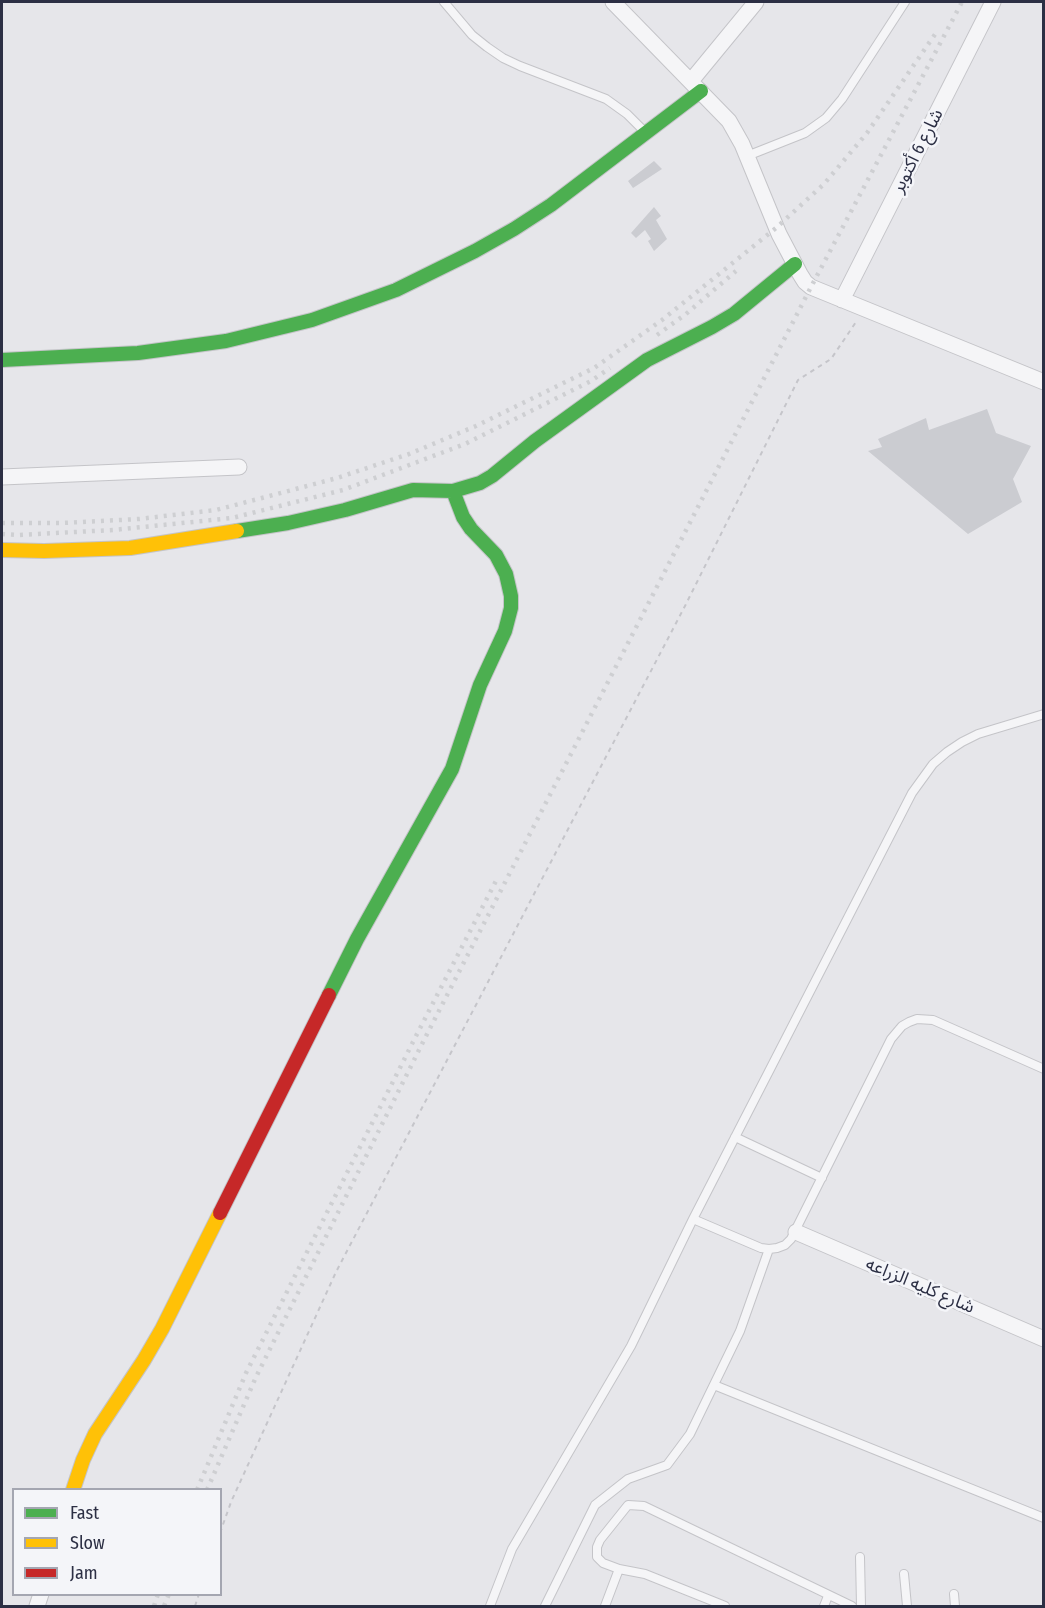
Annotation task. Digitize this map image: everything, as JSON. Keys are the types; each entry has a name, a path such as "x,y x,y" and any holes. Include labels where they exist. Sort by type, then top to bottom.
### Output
{"street":[{"path":"613,2 729,121 747,156 776,228 805,282 811,287 865,310 1044,382"},
{"path":"2,360 138,353 226,341 312,320 396,290 436,272 514,230 646,134 696,86 756,2"},
{"name":"شارع 6 أكتوبر","path":"842,300 993,2"},
{"path":"2,550 130,548 297,521 345,510 405,491 453,491 480,483 628,373 667,348 734,314 795,264"},
{"path":"2,477 239,467"},
{"path":"74,1488 94,1434 162,1329 357,939 452,769 480,685 505,631 511,608 507,574 496,555 471,529 463,517 453,491"},
{"name":"شارع كليه الزراعه","path":"795,1232 1044,1339"}],"lane":[{"path":"444,2 472,35 487,48 520,66 606,99 627,114 646,134"},
{"path":"747,156 805,133 826,118 842,99 905,2"},
{"path":"490,1606 512,1549 631,1346 693,1219 921,778 933,764 962,742 995,728 1044,714"},
{"path":"693,1219 761,1248 769,1249 785,1245 795,1232 891,1039 902,1026 909,1022 917,1019 933,1020 1044,1070"},
{"path":"735,1137 822,1178"},
{"path":"545,1606 595,1505 627,1479 667,1465 690,1434 740,1331 769,1249"},
{"path":"714,1384 1044,1518"},
{"path":"725,1606 645,1574 603,1563 597,1557 600,1540 628,1505 644,1506 852,1606"},
{"path":"860,1557 861,1606"},
{"path":"605,1606 619,1569"},
{"path":"904,1574 907,1606"},
{"path":"954,1594 955,1606"},
{"path":"824,1606 828,1596"}],"path":[{"path":"222,1527 231,1502 336,1272 679,616 798,380 831,359 865,310"}],"building":[{"path":"654,161 662,169 633,188 628,181"},
{"path":"654,207 661,216 656,220 667,239 654,251 648,241 651,239 645,230 636,238 631,233"},
{"path":"987,409 996,433 1031,446 1013,479 1022,502 968,534 868,451 882,447 878,439 926,418 929,430"}],"railway":[{"path":"208,1488 256,1377 425,1038 811,287 962,2"},
{"path":"2,523 139,519 216,510 337,478 409,454 476,426 594,368 662,320 776,228 824,184 867,133 938,30"},
{"path":"657,335 686,314 736,271"},
{"path":"2,534 113,530 232,518 343,490 465,444 591,381 610,368"},
{"path":"198,1488 246,1373 498,877"},
{"path":"154,1606 157,1596"},
{"path":"164,1606 168,1596"}],"traffic: fast":[{"path":"2,360 138,353 226,341 312,320 396,290 475,251 551,205 701,91"},
{"path":"237,531 288,523 345,510 413,490 453,491 480,483 647,360 734,314 795,264"},
{"path":"329,995 357,939 452,769 480,685 505,631 511,608 506,574 496,555 471,529 463,517 453,491"}],"traffic: slow":[{"path":"2,550 130,548 237,531"},
{"path":"74,1488 95,1434 162,1329 220,1213"}],"traffic: jam":[{"path":"220,1213 329,995"}]}
